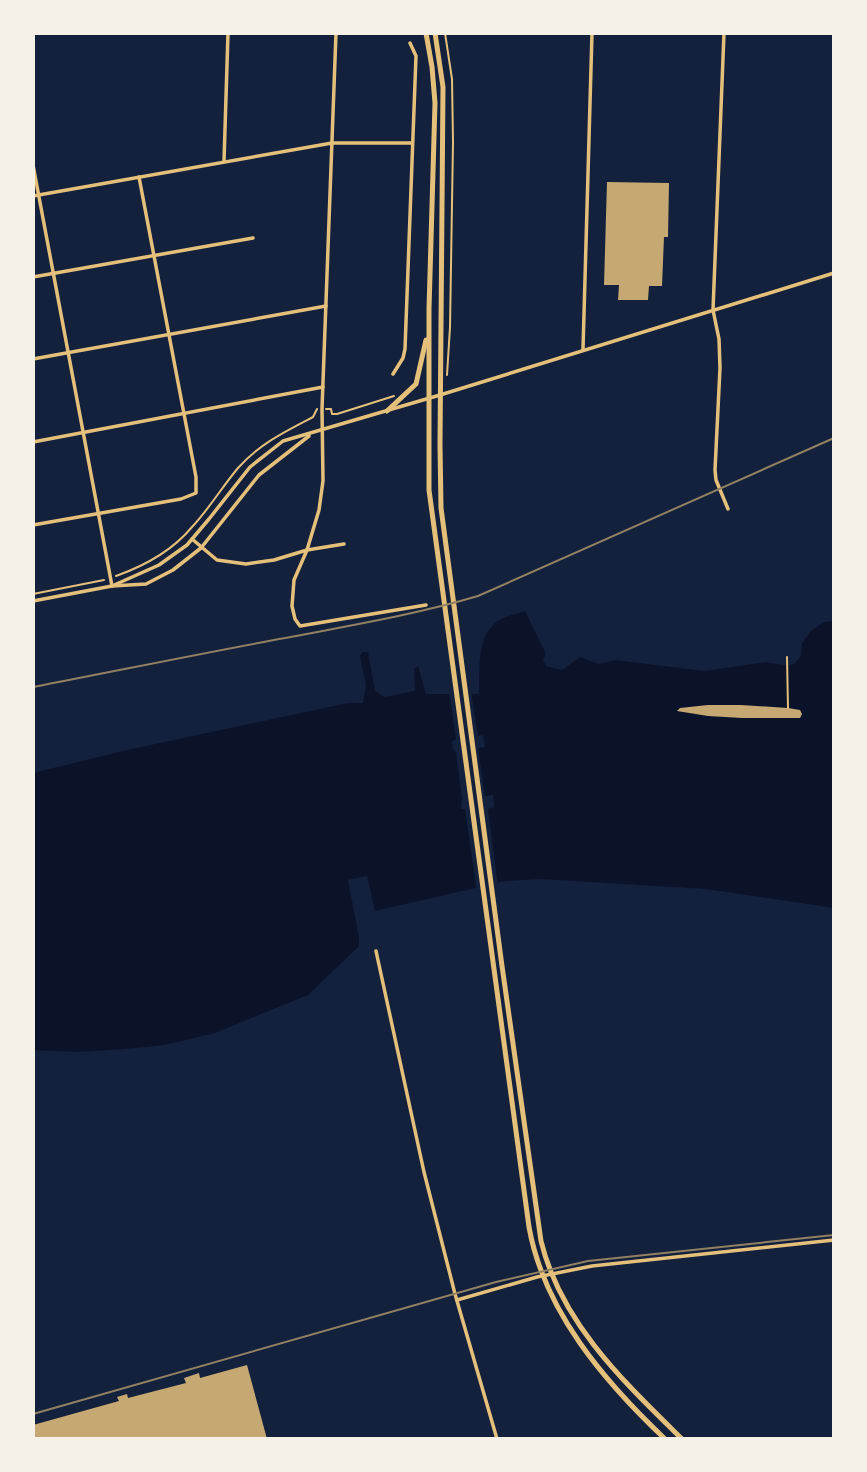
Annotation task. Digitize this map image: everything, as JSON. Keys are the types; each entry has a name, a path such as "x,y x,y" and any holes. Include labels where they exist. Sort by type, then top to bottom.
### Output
{"main road":[{"path":"426,33 435,103 429,330 429,490 532,1245 539,1270 576,1336 596,1364 665,1439"},
{"path":"435,33 443,88 441,508 541,1241 552,1276 585,1335 610,1366 682,1439"},
{"path":"387,411 411,391 418,380 429,330"}],"street":[{"path":"224,161 228,33"},
{"path":"336,33 323,387 323,481 319,510 307,550 294,580 292,593 295,619 300,626 426,605"},
{"path":"583,349 592,33"},
{"path":"724,33 713,310 719,340 720,368 715,470 716,480 728,509"},
{"path":"393,374 405,349 416,56 410,43"},
{"path":"36,195 332,143 412,143"},
{"path":"33,165 36,195 112,586"},
{"path":"33,525 181,499 196,493 196,477 139,177"},
{"path":"33,277 253,238"},
{"path":"112,586 159,565 192,539 258,459 283,442 834,273"},
{"path":"33,359 326,306"},
{"path":"33,442 323,387"},
{"path":"33,601 112,586 146,584 173,570 201,548 259,475 313,433"},
{"path":"192,539 217,560 246,564 344,544"},
{"path":"376,951 424,1172 497,1439"},
{"path":"457,1300 537,1277 592,1266 834,1240"}],"path":[{"path":"445,33 452,79 453,142 450,327 448,372 445,377"},
{"path":"787,657 788,708"}],"water":[{"path":"525,611 546,654 543,659 546,666 562,670 580,657 599,664 615,660 705,671 766,662 788,666 801,656 802,643 811,631 824,622 834,621 834,908 706,889 540,879 506,881 375,911 367,876 348,880 359,946 308,995 215,1033 165,1045 77,1052 33,1050 33,773 348,703 363,703 366,685 360,656 362,652 368,652 375,691 384,697 415,691 414,669 418,666 426,694 479,694 480,657 488,631 501,619"}],"pier":[{"path":"449,691 471,691 478,736 483,735 485,747 478,748 485,796 493,795 494,807 488,809 498,887 477,892 465,809 461,809 456,752 452,742 456,739"}],"building":[{"path":"607,182 669,183 668,237 664,237 662,286 649,286 648,300 618,300 619,285 604,285"},
{"path":"708,705 788,708 800,710 802,714 800,718 742,718 677,711 680,708"},
{"path":"247,1365 267,1439 33,1439 33,1425 119,1401 117,1397 127,1394 128,1398 186,1383 184,1378 199,1373 200,1378"}],"railway":[{"path":"33,687 387,618 478,596 834,438"},
{"path":"33,1414 496,1282 588,1261 834,1235"}]}
